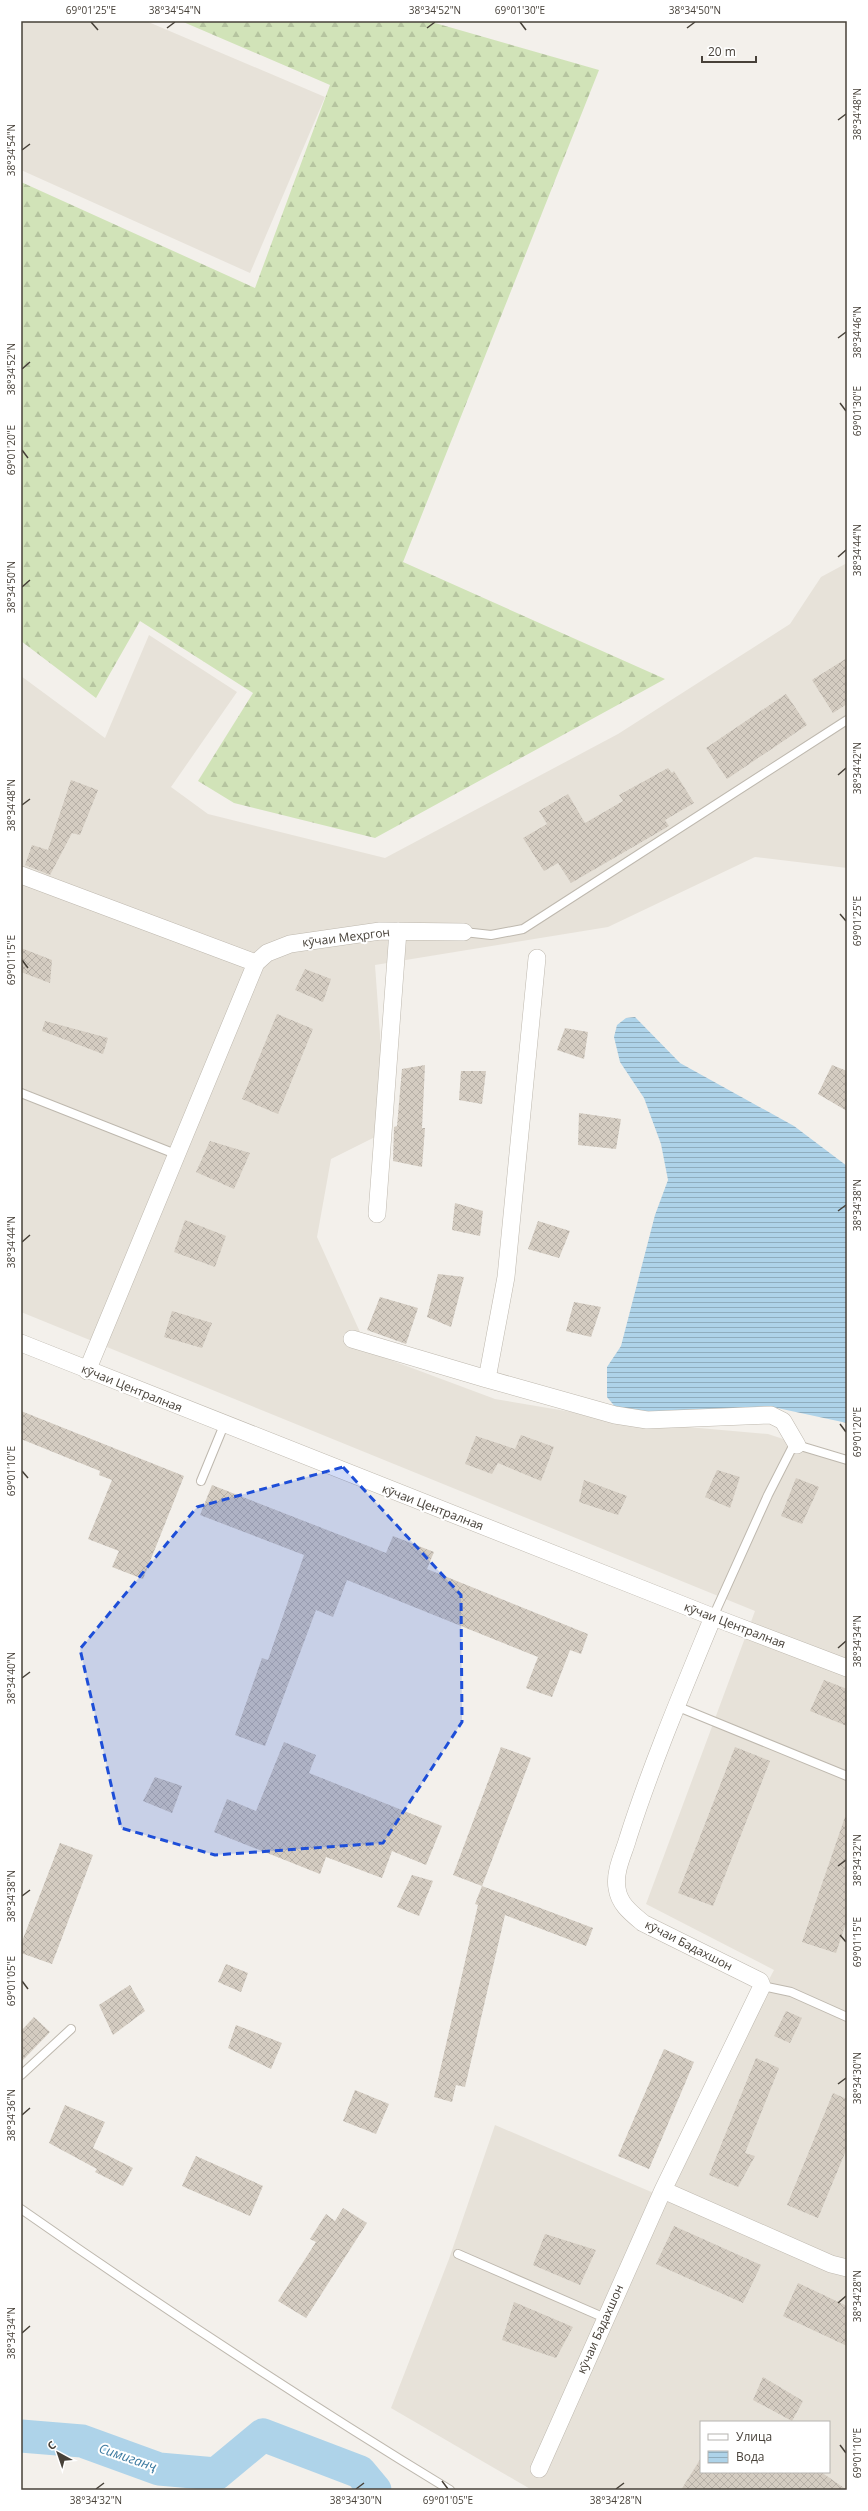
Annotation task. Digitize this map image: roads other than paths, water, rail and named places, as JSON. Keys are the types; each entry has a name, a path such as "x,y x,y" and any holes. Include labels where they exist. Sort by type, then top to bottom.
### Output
{"street":[{"path":"21,875 256,963 178,1155 87,1371"},
{"name":"кӯчаи Меҳргон","path":"256,963 267,953 290,944 380,931 464,932"},
{"path":"377,1214 398,931"},
{"path":"487,1379 506,1277 537,958"},
{"path":"352,1339 616,1415 647,1420 771,1415 783,1421 797,1445"},
{"name":"кӯчаи Централная","path":"21,1343 87,1371 224,1425 847,1668"},
{"name":"кӯчаи Бадахшон","path":"539,2469 662,2190 762,1986 760,1980 643,1923 628,1911 621,1900 617,1887 618,1871 676,1706 713,1617"},
{"path":"662,2190 831,2264 847,2268"}],"lane":[{"path":"464,932 491,935 523,929 847,720"},
{"path":"21,1093 178,1155"},
{"path":"201,1481 224,1425"},
{"path":"713,1617 789,1451 797,1445 847,1460"},
{"path":"676,1706 847,1776"},
{"path":"762,1986 790,1992 847,2017"},
{"path":"21,2075 70,2029"},
{"path":"21,2209 207,2336 325,2414 450,2490"},
{"path":"458,2254 605,2318"}],"water":[{"path":"635,1017 680,1063 794,1126 847,1166 847,1423 768,1406 641,1417 621,1414 607,1397 607,1367 621,1346 655,1215 668,1180 661,1144 644,1098 620,1062 614,1037 617,1025 626,1018"}],"waterway":[{"name":"Симиганҷ","path":"21,2436 82,2441 159,2469 216,2474 263,2435 360,2472 375,2490"}]}
